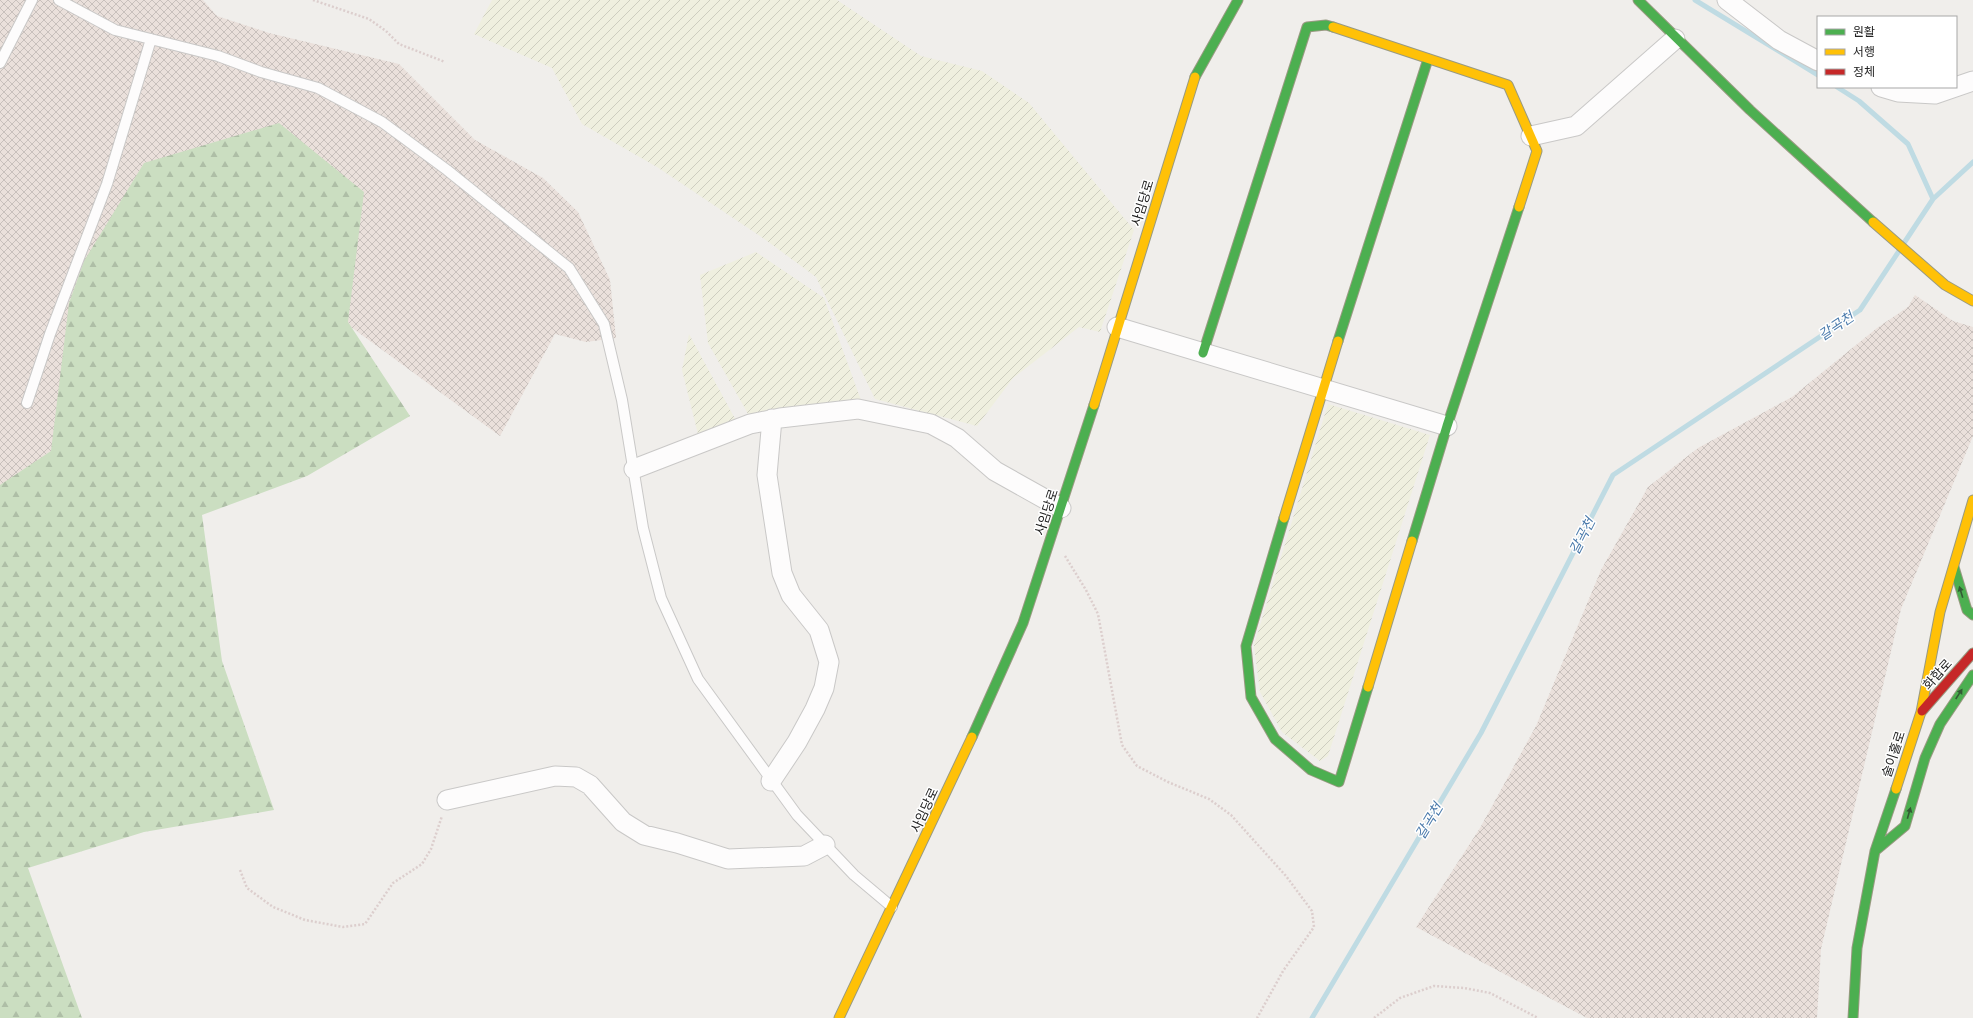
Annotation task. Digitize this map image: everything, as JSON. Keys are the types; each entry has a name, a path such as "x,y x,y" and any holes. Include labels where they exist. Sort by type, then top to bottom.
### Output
{"main road":[{"name":"사임당로","path":"840,1018 1023,623 1051,540 1195,76 1238,0"},
{"path":"1638,0 1675,39 1767,127 1866,216 1945,285 1973,301"},
{"path":"1204,353 1307,27 1326,25 1508,85 1537,151 1447,426 1339,782 1311,770 1275,739 1251,696 1246,646 1323,389 1428,59"},
{"name":"술이홀로","path":"1853,1018 1857,948 1875,851 1921,712 1940,612 1973,500"},
{"path":"1954,567 1967,610 1973,615"},
{"name":"화합로","path":"1921,712 1973,653"},
{"path":"1875,851 1905,826 1925,758 1937,731 1961,690 1973,675"}],"street":[{"path":"1727,0 1779,40 1817,60"},
{"path":"1531,136 1576,126 1675,39"},
{"path":"1957,86 1973,81"},
{"path":"1884,88 1898,92 1935,94 1953,88"},
{"path":"1117,327 1447,426"},
{"path":"634,469 750,424 772,419 858,409 931,424 957,438 995,471 1061,508"},
{"path":"771,781 797,742 815,709 824,688 829,662 819,630 791,594 782,574 767,475 772,419"},
{"path":"447,800 555,776 576,777 590,785 623,822 644,835 728,859 804,856 825,845"}],"lane":[{"path":"0,63 32,0"},
{"path":"60,0 115,30 218,56 261,72 318,88 382,122 447,170 502,216 569,268 604,324 622,400 643,528 661,598 698,679 797,815 854,875 892,907"},
{"path":"27,403 50,334 107,184 151,39"}],"path":[{"path":"313,0 369,19 386,31 399,44 445,62"},
{"path":"1051,540 1063,553 1086,590 1098,614 1122,745 1137,766 1168,782 1209,799 1231,814 1286,876 1312,912 1314,927 1283,971 1257,1018"},
{"path":"240,870 247,888 273,907 305,920 335,926 343,927 365,924 393,883 422,864 431,849 447,800"},
{"path":"1374,1018 1400,998 1434,986 1464,988 1490,993 1538,1018"}],"shaded area":[{"path":"0,0 203,0 217,16 269,33 399,64 475,140 543,178 578,212 610,280 616,338 586,342 555,334 500,436 340,319 0,560"},
{"path":"1915,295 1953,321 1973,327 1973,436 1901,609 1821,949 1817,1018 1587,1018 1416,927 1480,828 1536,726 1601,570 1648,487 1698,448 1792,397 1877,328 1908,307"}],"green space":[{"path":"492,0 837,0 921,56 982,71 1029,103 1134,230 1100,332 1079,327 1013,378 977,426 875,399 816,277 763,238 657,167 582,124 552,68 474,34"},
{"path":"279,123 364,192 348,322 410,416 307,476 202,515 222,661 274,810 144,832 28,868 82,1018 0,1018 0,485 51,451 69,303 84,261 144,163"},
{"path":"756,252 824,298 862,403 752,421 708,343 700,275"},
{"path":"689,334 739,426 698,434 682,370"},
{"path":"1328,404 1430,435 1328,756 1320,761 1282,732 1260,692 1254,645"}],"waterway":[{"path":"1695,0 1817,74"},
{"path":"1839,88 1859,101 1908,144 1933,199"},
{"name":"갈곡천","path":"1904,243 1933,199 1973,162"},
{"name":"갈곡천","path":"1312,1018 1481,733 1613,475 1860,310 1899,251"}],"traffic: fast":[{"path":"1195,77 1238,0"},
{"path":"1638,0 1750,110 1873,222"},
{"path":"1203,353 1307,27 1326,25 1333,27"},
{"path":"1338,341 1428,59"},
{"path":"1412,541 1447,426 1519,207"},
{"path":"972,737 1023,623 1094,405"},
{"path":"1284,518 1246,646 1251,697 1275,739 1311,770 1339,782 1368,687"},
{"path":"1954,567 1967,610 1973,615"},
{"path":"1875,851 1905,826 1925,758 1940,724 1973,675"},
{"path":"1853,1018 1857,948 1875,851 1896,789"}],"traffic: slow":[{"path":"1333,27 1508,85 1537,151 1519,207"},
{"path":"1094,405 1195,77"},
{"path":"1873,222 1945,285 1973,301"},
{"path":"1284,518 1338,341"},
{"path":"1896,789 1921,712 1940,612 1973,500"},
{"path":"1368,687 1412,541"},
{"path":"839,1018 972,737"}],"traffic: jam":[{"path":"1922,711 1973,653"}]}
